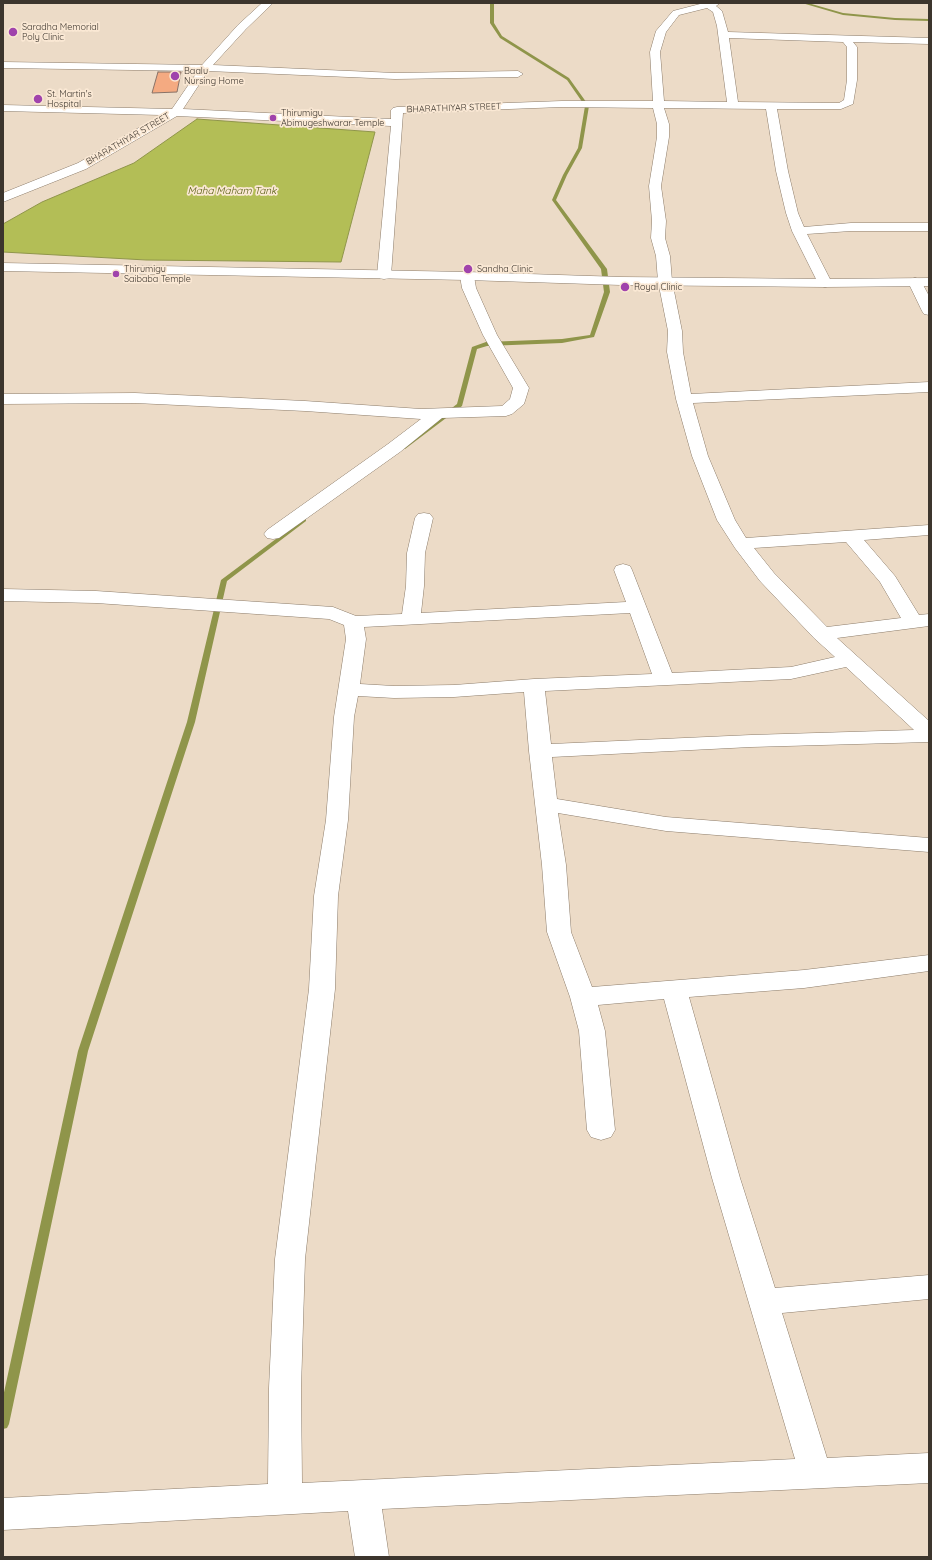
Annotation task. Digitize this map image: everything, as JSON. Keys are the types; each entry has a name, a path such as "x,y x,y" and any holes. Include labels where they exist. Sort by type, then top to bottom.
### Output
{"street":[{"path":"3,108 175,112 205,68 242,27 268,3"},
{"path":"671,3 676,13"},
{"path":"733,105 729,70 724,45 724,35 717,11 712,4 676,13 661,31 655,52 659,104 663,124 663,137 655,186 658,238 663,256 665,281 675,332 676,352 684,399 700,456 726,520 741,544 767,577 821,634 910,717 929,732"},
{"path":"724,35 929,41"},
{"name":"BHARATHIYAR STREET","path":"3,198 82,166 175,112 398,123 397,110 562,104 831,107 849,102 852,80 852,47 846,39"},
{"path":"3,65 205,68 395,76 518,74"},
{"path":"395,76 393,93 397,110"},
{"path":"771,106 782,172 792,213 799,231 825,283"},
{"path":"384,275 398,123"},
{"path":"799,231 851,227 929,226"},
{"path":"3,267 467,276 584,281 825,283 922,282 929,311"},
{"path":"3,399 135,398 305,406 430,414 506,411 518,401 521,388 490,335 469,288 467,276"},
{"path":"684,399 929,387"},
{"path":"274,534 394,448 430,414"},
{"path":"411,618 415,586 416,553 424,518"},
{"path":"741,544 929,530"},
{"path":"852,536 921,621"},
{"path":"623,570 665,680"},
{"path":"3,595 96,597 333,613 352,622 637,607"},
{"path":"821,634 921,621"},
{"path":"285,1499 285,1388 290,1259 321,1004 326,896 337,820 344,717 356,639 352,622"},
{"path":"349,689 394,692 454,691 534,684 665,680 791,673 850,660"},
{"path":"534,684 540,751 554,865 559,932 583,998 592,1030 601,1130"},
{"path":"540,751 751,741 929,736"},
{"path":"546,804 666,824 929,845"},
{"path":"583,998 804,979 929,963"},
{"path":"675,991 726,1178 816,1474"},
{"path":"763,1302 929,1287"},
{"path":"3,1514 929,1468"},
{"path":"363,1495 372,1557"}],"water":[{"name":"Maha Maham Tank","path":"197,119 375,132 341,262 146,260 3,252 3,224 42,202 134,163"}],"building":[{"path":"158,72 181,72 177,92 152,93"}],"waterway":[{"path":"405,447 460,405 474,348 486,344 562,341 592,336 607,292 604,269 554,200 565,175 580,148 587,106 568,79 501,37 492,23 492,3"},
{"path":"804,3 843,14 895,19 929,20"},
{"path":"3,1424 83,1051 191,722 224,580 304,520"}],"place":[{"name":"Saradha Memorial Poly Clinic","path":"13,32"},
{"name":"Baalu Nursing Home","path":"175,76"},
{"name":"St. Martin's Hospital","path":"38,99"},
{"name":"Thirumigu Abimugeshwarar Temple","path":"273,118"},
{"name":"Sandha Clinic","path":"468,269"},
{"name":"Thirumigu Saibaba Temple","path":"116,274"},
{"name":"Royal Clinic","path":"625,287"}]}
